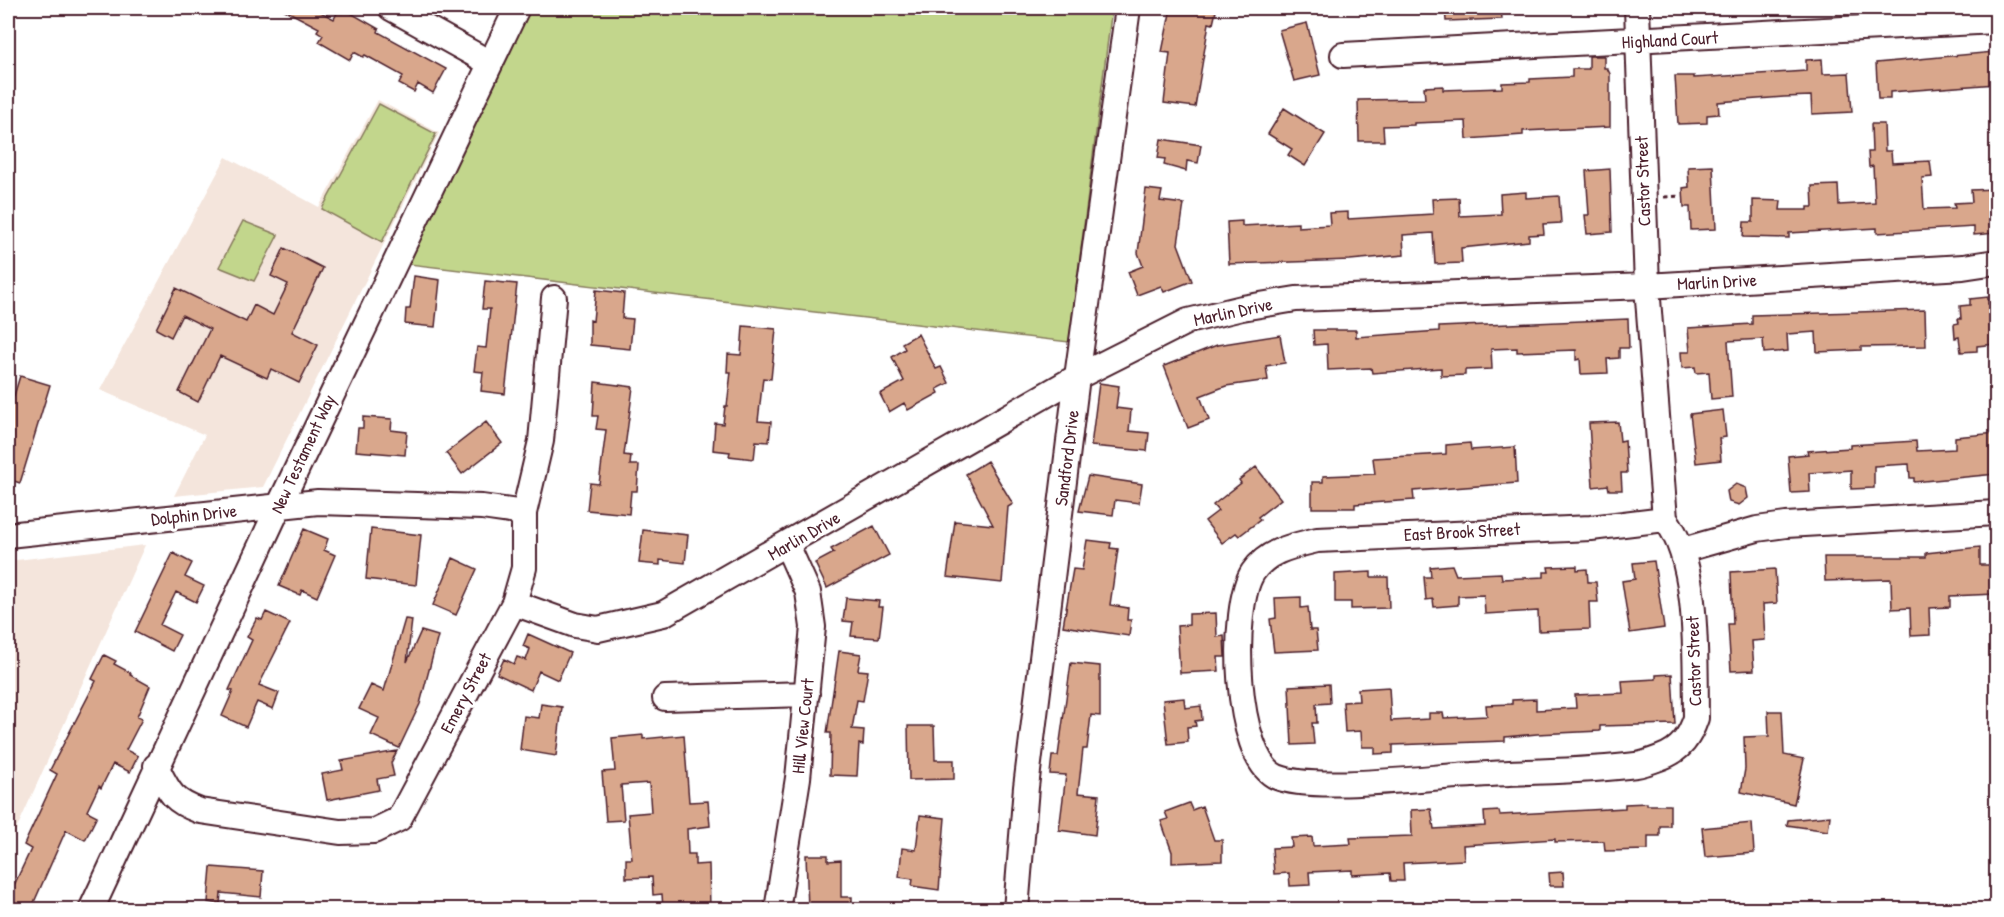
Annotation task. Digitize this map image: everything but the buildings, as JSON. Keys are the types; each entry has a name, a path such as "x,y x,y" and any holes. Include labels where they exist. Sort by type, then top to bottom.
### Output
{"street":[{"path":"390,8 490,63"},
{"name":"New Testament Way","path":"92,906 279,506 517,8"},
{"name":"Sandford Drive","path":"1016,909 1026,787 1077,377 1128,8"},
{"name":"Castor Street","path":"1264,561 1253,572 1246,589 1239,630 1245,721 1254,752 1263,766 1277,777 1306,782 1340,782 1638,765 1679,748 1691,731 1696,718 1692,609 1683,550 1675,530 1665,519 1647,286 1637,8"},
{"name":"Highland Court","path":"1343,55 1639,42 1996,21"},
{"name":"Marlin Drive","path":"514,603 575,625 598,629 628,624 663,614 1077,377 1188,321 1242,308 1296,299 1647,286 1962,267 1996,262"},
{"name":"Emery Street","path":"156,766 178,803 200,811 340,832 374,831 399,819 514,603 524,568 524,513 541,441 554,298"},
{"name":"Dolphin Drive","path":"8,535 318,502 482,507 524,513"},
{"path":"1683,550 1757,529 1786,525 1996,513"},
{"name":"East Brook Street","path":"1264,561 1282,548 1317,540 1591,528 1665,519"},
{"name":"Hill View Court","path":"777,909 798,778 813,627 808,592 787,545"},
{"path":"665,698 807,694"}],"shaded area":[{"path":"378,100 439,133 263,487 174,496 205,435 100,390 226,157 319,207"},
{"path":"145,545 8,848 8,561"}],"green space":[{"path":"522,8 1112,8 1069,342 400,263"},
{"path":"379,104 436,134 382,242 322,209"},
{"path":"243,221 278,235 254,281 219,267"}]}
